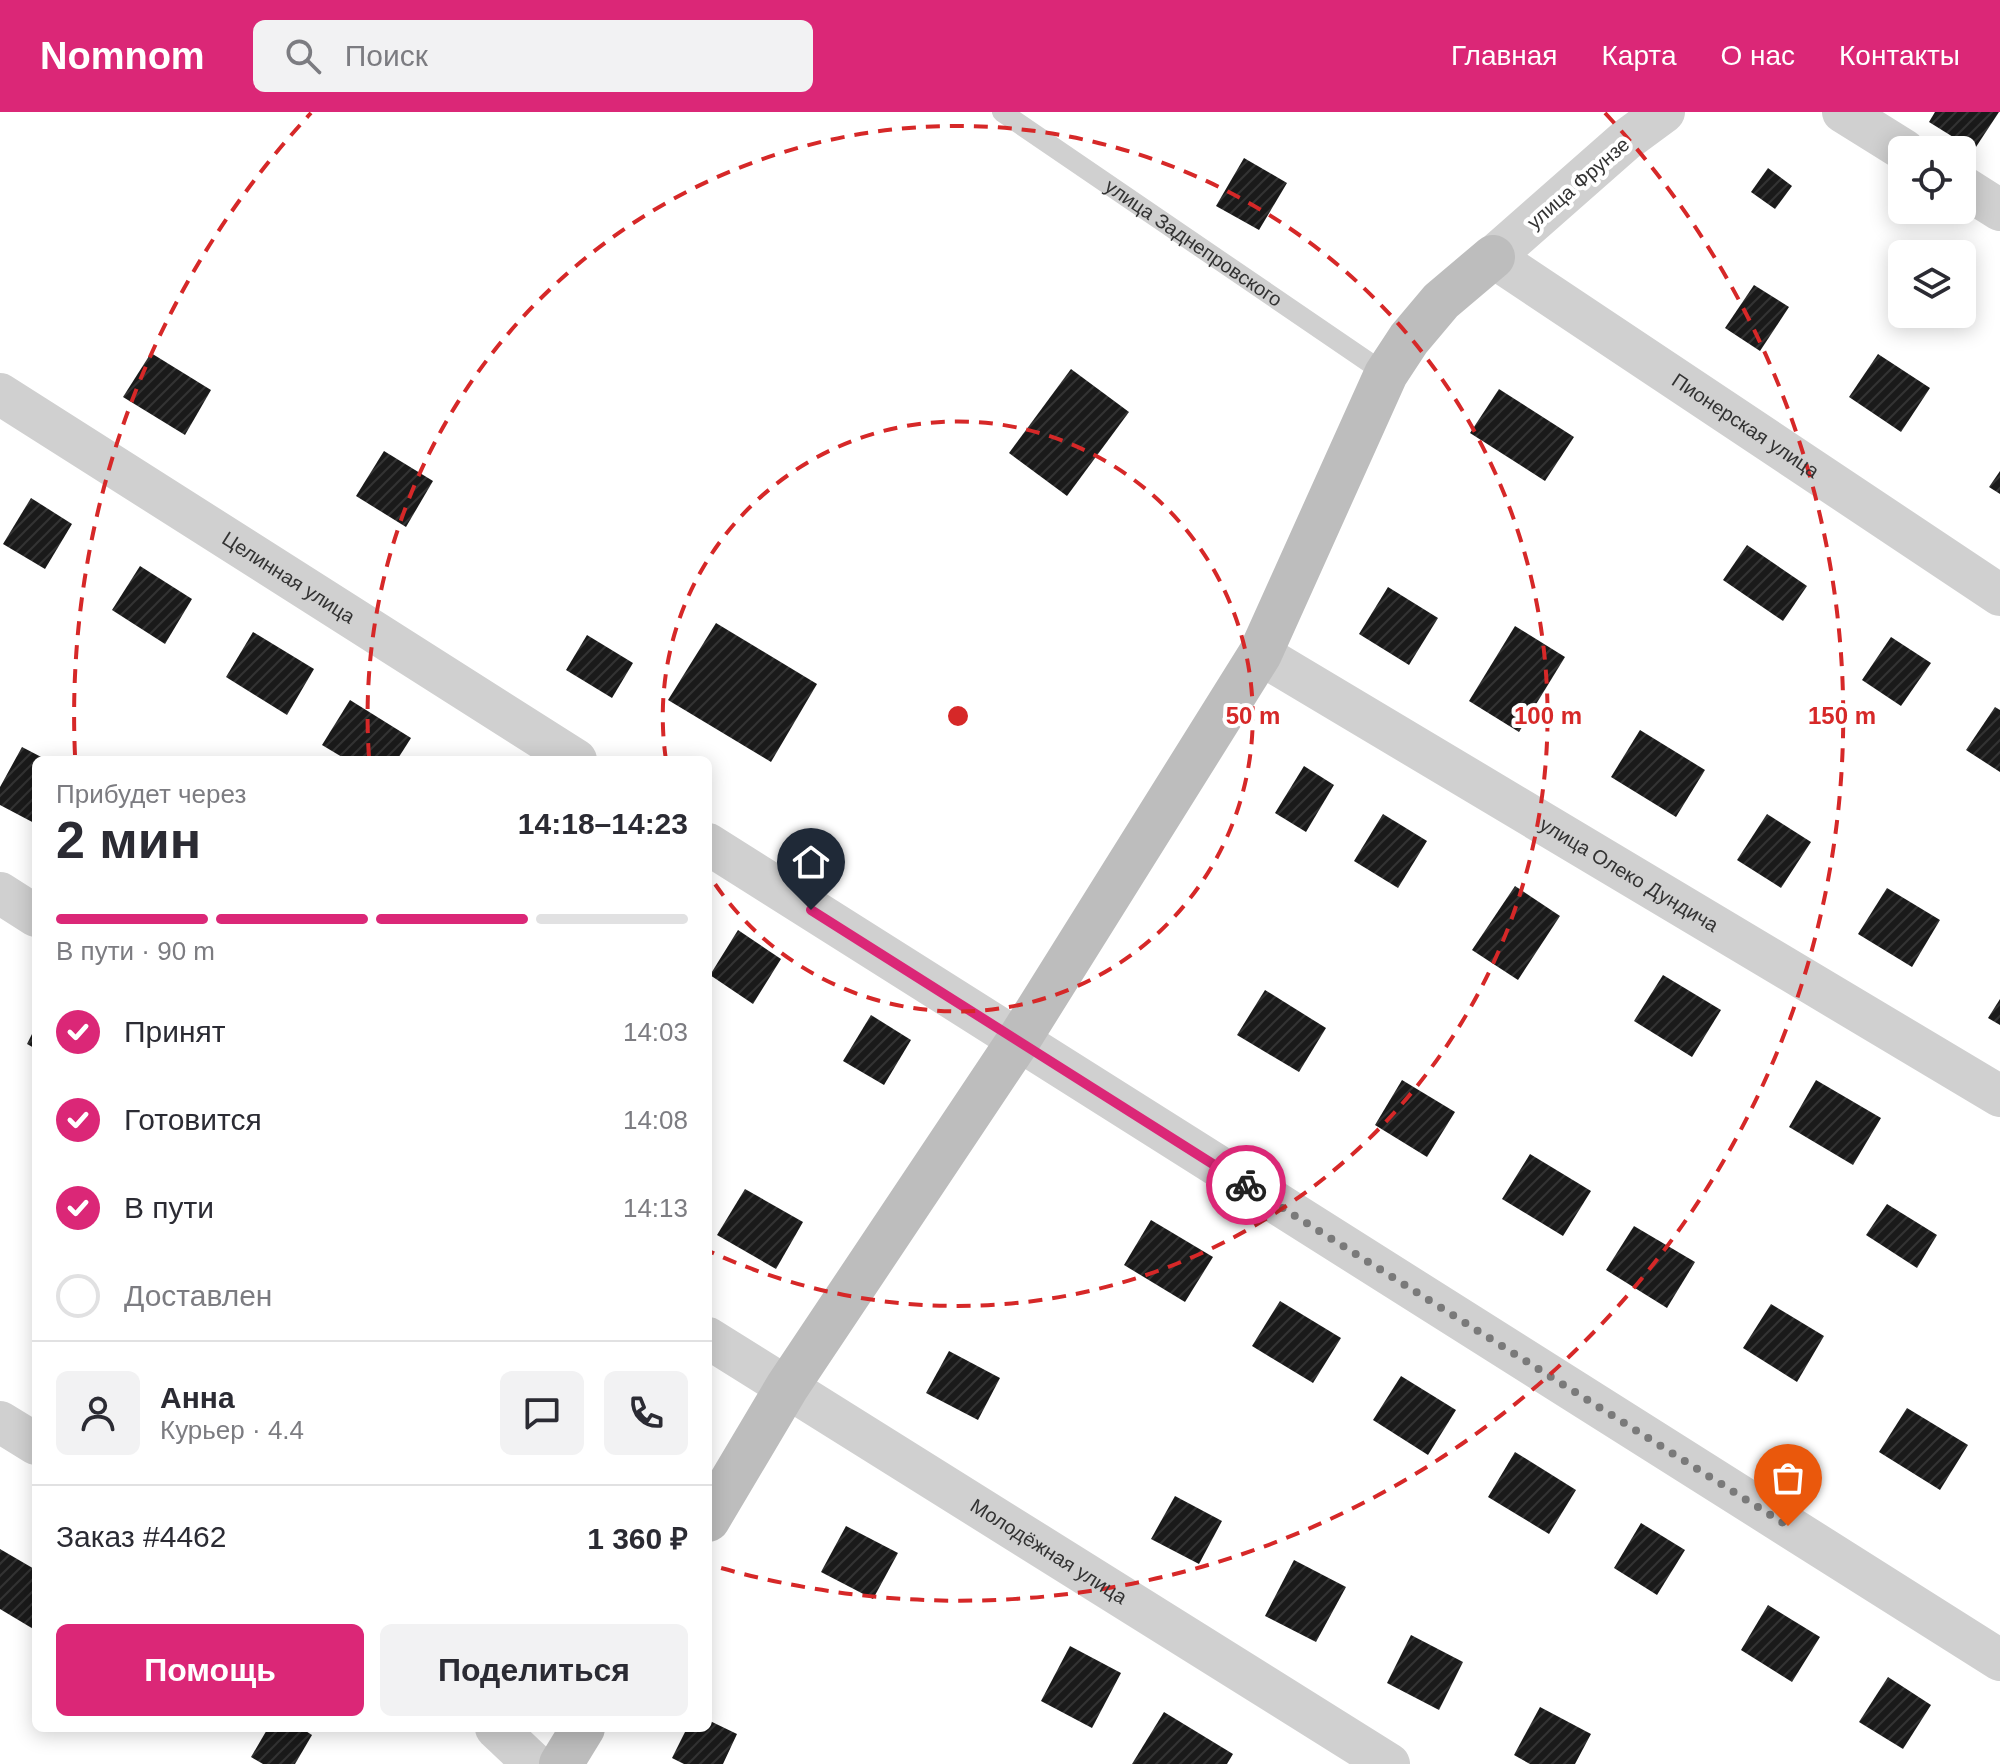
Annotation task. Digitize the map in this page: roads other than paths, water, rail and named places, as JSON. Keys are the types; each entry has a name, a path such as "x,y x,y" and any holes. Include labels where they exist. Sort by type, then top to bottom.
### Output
{"street":[{"name":"улица Фрунзе","path":"1493,257 1626,140 1664,112"},
{"path":"1843,112 1888,140"},
{"path":"1976,195 2000,210"},
{"path":"712,1513 787,1387 1018,1041 1260,654 1386,374 1409,339 1441,301 1493,257"},
{"name":"Пионерская улица","path":"1493,257 2000,595"},
{"name":"Целинная улица","path":"0,394 570,756"},
{"name":"улица Олеко Дундича","path":"1260,654 2000,1096"},
{"path":"712,847 2000,1660"},
{"path":"0,893 32,913"},
{"name":"Молодёжная улица","path":"712,1340 1389,1764"},
{"path":"0,1422 32,1442"},
{"path":"500,1732 534,1764"},
{"path":"561,1764 581,1732"}],"lane":[{"name":"улица Заднепровского","path":"1002,112 1386,374"}]}
